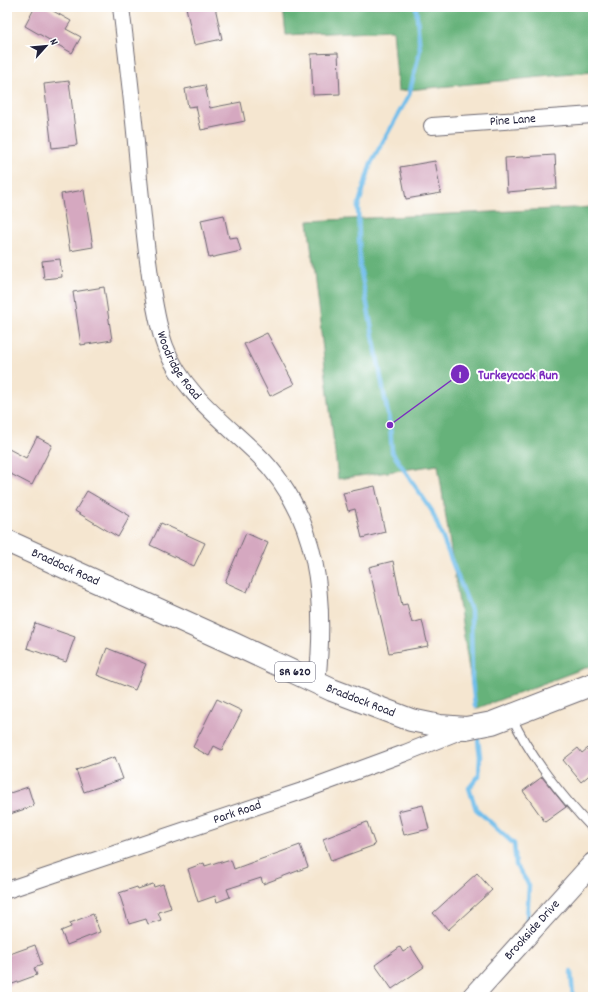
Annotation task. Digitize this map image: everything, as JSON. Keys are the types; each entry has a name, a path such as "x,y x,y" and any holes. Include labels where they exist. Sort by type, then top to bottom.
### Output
{"main road":[{"name":"Braddock Road","path":"7,541 332,690 411,720 440,726 466,728 492,723 593,684"}],"street":[{"name":"Woodridge Road","path":"121,7 134,115 146,253 157,321 165,346 175,367 187,385 209,410 258,455 278,477 294,502 303,521 311,545 320,605 321,649 317,683"},
{"name":"Pine Lane","path":"432,126 593,115"},
{"name":"Park Road","path":"7,890 302,791 406,753 466,728"},
{"name":"Brookside Drive","path":"472,997 593,863"}],"lane":[{"path":"511,716 517,730 537,760 564,796 593,829"}],"green space":[{"path":"283,7 593,7 593,72 398,91 393,30 286,35"},
{"path":"593,207 593,665 475,709 438,465 338,479 308,221"}],"building":[{"path":"35,7 46,7 71,21 66,29 81,37 72,53 25,26"},
{"path":"186,7 215,7 222,39 194,45"},
{"path":"338,53 340,94 313,95 311,54"},
{"path":"69,81 77,145 52,148 44,84"},
{"path":"205,85 210,108 241,102 245,121 201,130 196,106 188,107 185,89"},
{"path":"555,155 557,188 507,192 505,158"},
{"path":"435,161 441,193 406,199 400,167"},
{"path":"84,190 93,247 70,251 61,194"},
{"path":"224,215 229,238 237,237 241,251 209,258 201,220"},
{"path":"60,259 62,277 44,279 42,261"},
{"path":"104,287 112,340 81,345 73,292"},
{"path":"267,333 294,384 270,396 244,344"},
{"path":"37,437 52,445 32,485 7,472 7,448 26,458"},
{"path":"375,486 385,532 362,538 355,509 348,511 343,493"},
{"path":"87,491 130,516 118,537 75,511"},
{"path":"161,523 205,543 194,566 150,545"},
{"path":"246,533 268,543 247,592 225,582"},
{"path":"393,561 402,605 407,604 412,623 422,620 428,646 389,653 369,567"},
{"path":"35,623 75,637 66,662 27,648"},
{"path":"107,648 146,664 135,690 97,675"},
{"path":"217,699 242,711 222,750 214,746 209,756 193,747"},
{"path":"593,744 593,772 581,782 563,760 578,748 582,753"},
{"path":"115,757 123,779 84,792 76,770"},
{"path":"542,777 566,807 545,822 523,791"},
{"path":"28,787 34,806 7,815 7,794"},
{"path":"423,805 429,829 404,835 398,811"},
{"path":"367,822 375,845 331,861 323,839"},
{"path":"300,845 308,867 263,884 261,878 227,889 230,897 217,902 215,896 198,902 188,869 204,863 205,866 221,861 221,863 231,860 234,869"},
{"path":"477,873 492,890 448,930 433,913"},
{"path":"153,884 154,887 163,884 171,908 158,912 161,920 148,924 146,919 129,924 119,893"},
{"path":"93,914 100,932 67,945 61,931 71,927 70,923"},
{"path":"35,945 42,965 34,968 37,975 7,986 7,955"},
{"path":"400,947 403,952 411,947 424,967 392,989 375,965"}],"waterway":[{"path":"416,7 420,50 409,95 371,163 358,207 360,267 390,425 392,452 432,511 471,610 472,679 475,706"},
{"path":"478,740 480,756 479,776 469,788 476,809 514,844 516,865 529,885 527,920"},
{"path":"571,972 573,997"}],"place":[{"name":"Turkeycock Run","path":"390,425"}]}
